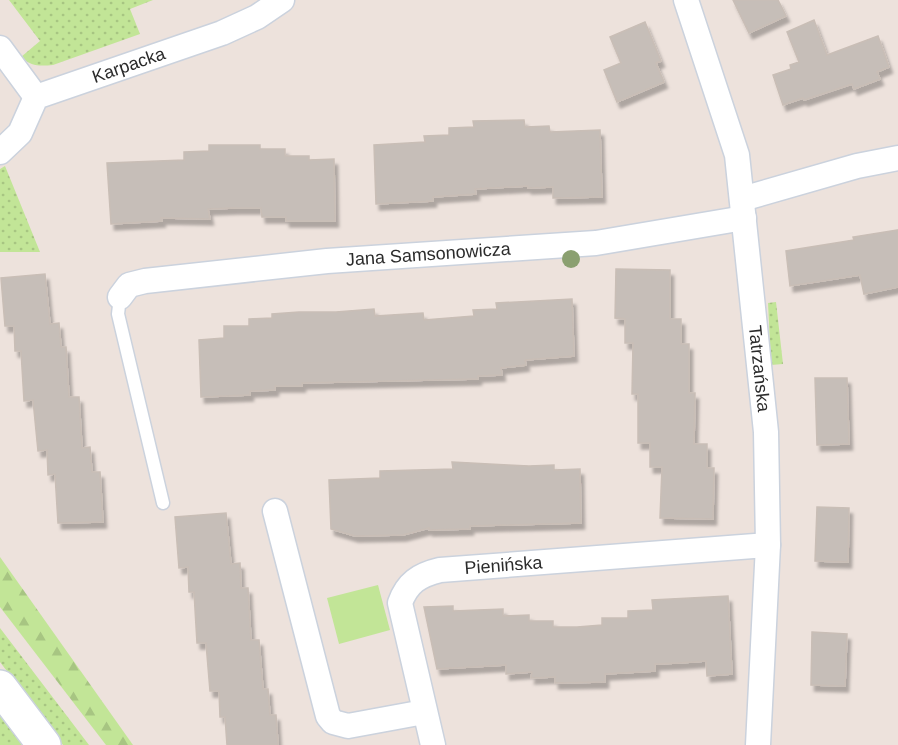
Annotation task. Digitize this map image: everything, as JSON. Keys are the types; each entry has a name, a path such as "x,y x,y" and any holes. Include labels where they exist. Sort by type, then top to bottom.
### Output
{"street":[{"name":"Karpacka","path":"36,97 222,33 257,17 282,0"},
{"name":"Tatrzańska","path":"686,0 737,155 766,432 768,545 758,745"},
{"path":"0,48 36,97 21,133 0,152"},
{"name":"Jana Samsonowicza","path":"120,297 129,285 145,281 327,261 596,243 743,208 857,166 898,158"},
{"path":"274,511 328,716 333,722 348,726 424,712"},
{"name":"Pienińska","path":"433,745 400,603 412,581 423,574 440,570 768,545"},
{"path":"0,687 44,745"}],"lane":[{"path":"120,297 118,314 164,503"}],"green space":[{"path":"9,0 153,0 130,9 140,34 53,65 44,66 33,64 21,57 40,41"},
{"path":"5,166 40,252 0,252 0,169"},
{"path":"776,302 783,364 771,365 768,303"},
{"path":"0,557 133,745 106,745 0,607"},
{"path":"378,585 390,630 339,644 327,598"},
{"path":"0,628 89,745 63,745 0,662"},
{"path":"0,711 26,745 0,745"}],"building":[{"path":"733,0 778,0 786,16 749,33"},
{"path":"814,20 827,55 878,36 889,67 877,72 880,79 854,89 852,84 783,105 773,75 791,69 790,65 799,62 787,32"},
{"path":"645,22 661,61 656,63 664,82 617,102 604,70 621,63 610,37"},
{"path":"524,120 525,127 549,126 550,132 600,130 602,197 553,198 553,187 528,188 528,186 475,189 476,194 433,197 433,201 376,204 374,145 425,142 424,136 449,135 449,128 474,127 473,121"},
{"path":"209,145 260,145 260,149 285,149 285,156 309,156 309,160 334,159 335,221 286,221 286,217 262,217 261,208 235,208 208,209 210,219 161,218 162,221 111,224 107,163 184,160 184,152 209,151"},
{"path":"898,230 898,287 864,294 860,275 790,286 786,251"},
{"path":"616,269 670,270 670,319 681,319 681,344 689,344 689,393 695,393 694,444 707,444 707,468 714,468 713,519 660,518 662,467 650,467 650,443 638,443 638,394 632,394 633,343 625,343 625,319 615,318"},
{"path":"45,274 50,324 59,323 61,347 66,347 69,397 79,397 82,448 90,447 92,472 100,472 103,522 58,523 55,474 48,475 47,450 38,451 33,400 24,401 21,351 15,351 14,326 5,326 1,278"},
{"path":"572,299 574,356 525,360 526,365 501,368 502,375 478,376 478,379 302,383 302,386 275,386 275,390 250,391 250,395 201,397 199,340 224,338 224,326 249,326 249,319 272,318 272,314 374,309 375,316 423,313 424,320 474,316 473,310 497,309 496,303"},
{"path":"815,378 847,378 849,444 817,445"},
{"path":"452,462 554,465 554,470 580,469 581,523 470,526 470,529 429,530 429,528 403,535 355,536 331,529 329,480 380,478 380,471 453,469"},
{"path":"817,507 849,508 848,562 815,561"},
{"path":"226,513 231,564 240,563 241,588 248,588 251,640 259,640 263,689 268,689 270,715 276,715 278,745 227,745 225,717 220,717 219,691 210,691 206,643 197,643 194,592 189,592 188,567 179,568 175,517"},
{"path":"728,596 732,674 707,676 706,661 655,664 655,671 605,674 605,682 555,683 555,677 531,678 532,672 506,674 506,665 437,669 424,607 453,606 453,611 503,609 503,616 529,615 529,621 553,621 553,627 577,627 602,625 602,618 628,618 628,611 653,610 652,600"},
{"path":"812,632 847,634 845,686 811,685"}]}
